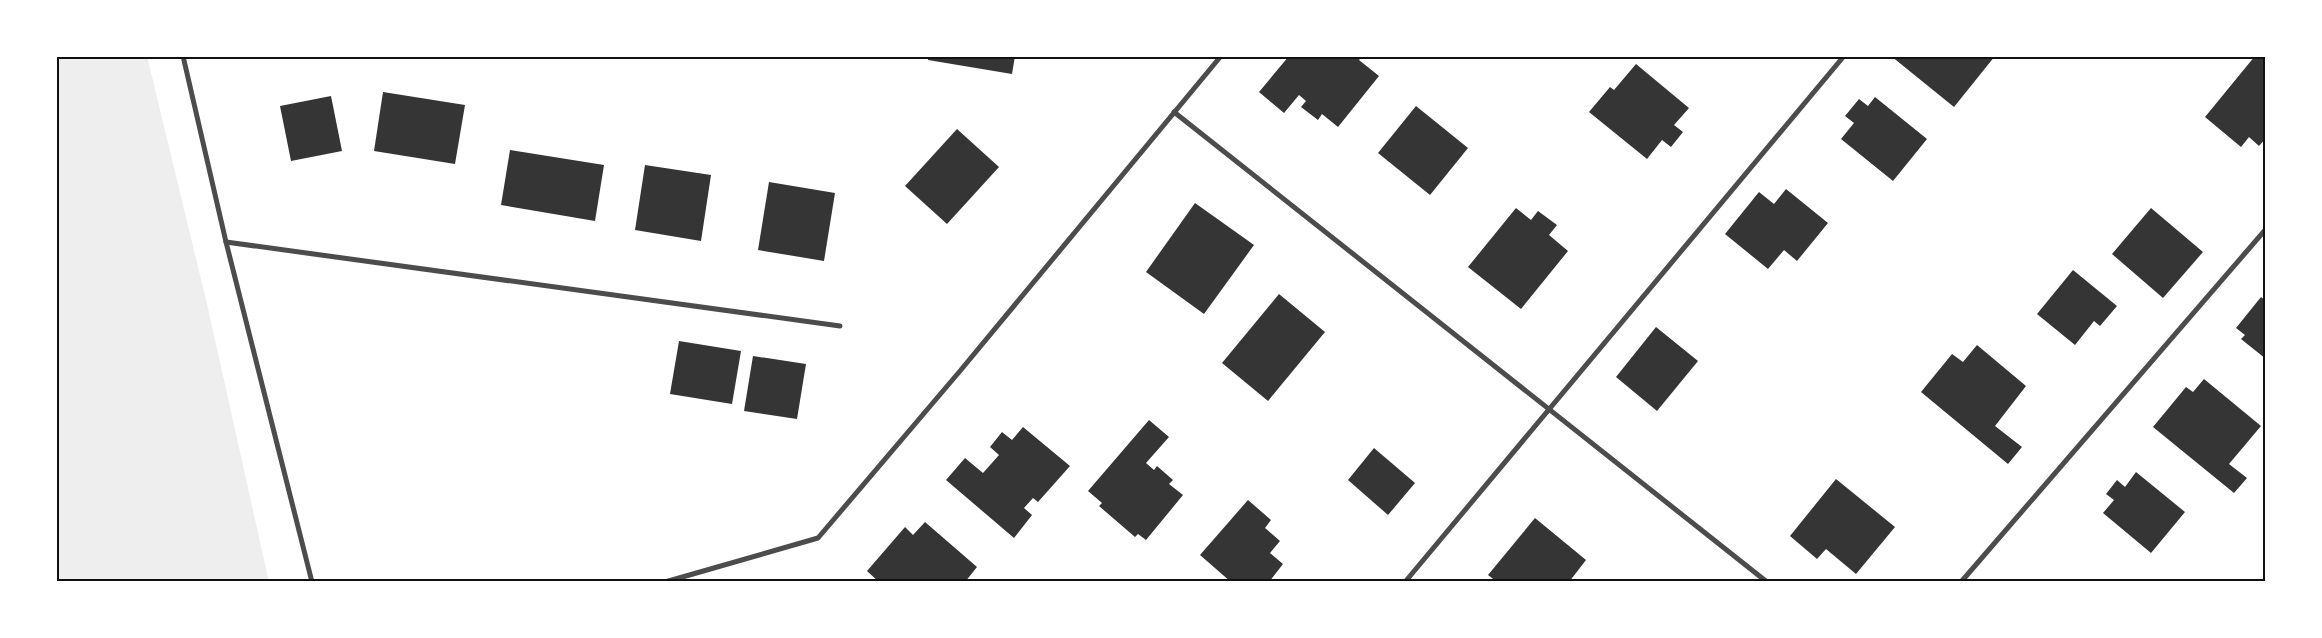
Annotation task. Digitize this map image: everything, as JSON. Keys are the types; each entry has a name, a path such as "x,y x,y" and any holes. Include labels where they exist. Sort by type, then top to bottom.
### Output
{"street":[{"path":"182,56 226,242 312,582"},
{"path":"664,582 818,538 953,379 1220,56"},
{"path":"1405,582 1844,56"},
{"path":"1174,112 1767,582"},
{"path":"1961,582 2266,229"},
{"path":"226,242 840,326"}],"shaded area":[{"path":"56,56 147,56 207,304 269,582 56,582"}],"building":[{"path":"928,56 1015,56 1012,74 928,60"},
{"path":"1289,56 1362,56 1359,60 1379,76 1338,127 1322,114 1318,120 1301,107 1306,101 1299,95 1284,113 1259,92"},
{"path":"1891,56 1995,56 1954,107"},
{"path":"2255,56 2266,56 2266,138 2259,146 2249,137 2241,147 2205,117"},
{"path":"1636,64 1689,108 1674,125 1683,132 1671,147 1662,140 1647,159 1589,112 1610,87 1614,90"},
{"path":"383,92 465,105 455,164 374,151"},
{"path":"331,96 342,151 291,161 280,106"},
{"path":"1875,97 1927,139 1893,181 1841,139 1854,123 1845,116 1859,99 1868,106"},
{"path":"1416,106 1468,148 1430,195 1378,153"},
{"path":"957,129 999,167 947,224 905,186"},
{"path":"510,150 604,165 595,221 501,205"},
{"path":"645,165 711,175 701,241 635,230"},
{"path":"769,182 835,193 824,261 758,250"},
{"path":"1786,189 1828,223 1797,261 1784,250 1768,269 1725,234 1759,192 1774,204"},
{"path":"1195,203 1254,245 1204,314 1146,272"},
{"path":"1516,208 1531,220 1538,211 1557,225 1549,235 1568,251 1521,309 1468,267"},
{"path":"2151,208 2203,252 2163,298 2112,254"},
{"path":"2073,270 2117,306 2100,326 2094,321 2075,345 2037,314"},
{"path":"1279,294 1325,332 1268,401 1222,363"},
{"path":"2261,297 2266,301 2266,359 2241,339 2245,335 2236,328"},
{"path":"1656,327 1698,361 1657,411 1616,377"},
{"path":"679,341 741,351 732,404 670,394"},
{"path":"1977,345 2026,386 1995,426 2022,447 2008,464 1921,392 1952,354 1963,362"},
{"path":"753,356 806,364 797,419 744,411"},
{"path":"2204,379 2261,426 2229,464 2247,478 2234,493 2153,427 2186,387 2193,392"},
{"path":"1149,420 1169,437 1146,463 1154,470 1157,466 1173,480 1169,484 1183,495 1146,540 1138,534 1135,537 1099,506 1102,503 1088,491"},
{"path":"1023,427 1070,466 1038,502 1033,498 1024,508 1032,515 1014,538 946,480 965,458 983,473 999,455 990,447 1002,432 1012,440"},
{"path":"1374,448 1415,483 1388,515 1348,480"},
{"path":"2136,472 2185,512 2151,553 2103,513 2114,500 2106,494 2117,480 2125,487"},
{"path":"1836,479 1895,527 1856,574 1826,549 1817,559 1790,536"},
{"path":"1248,500 1271,520 1265,528 1280,541 1270,553 1283,564 1269,582 1231,582 1200,555"},
{"path":"1535,518 1586,560 1569,582 1497,582 1488,575"},
{"path":"925,522 977,567 965,582 879,582 867,571 905,527 913,535"}]}
